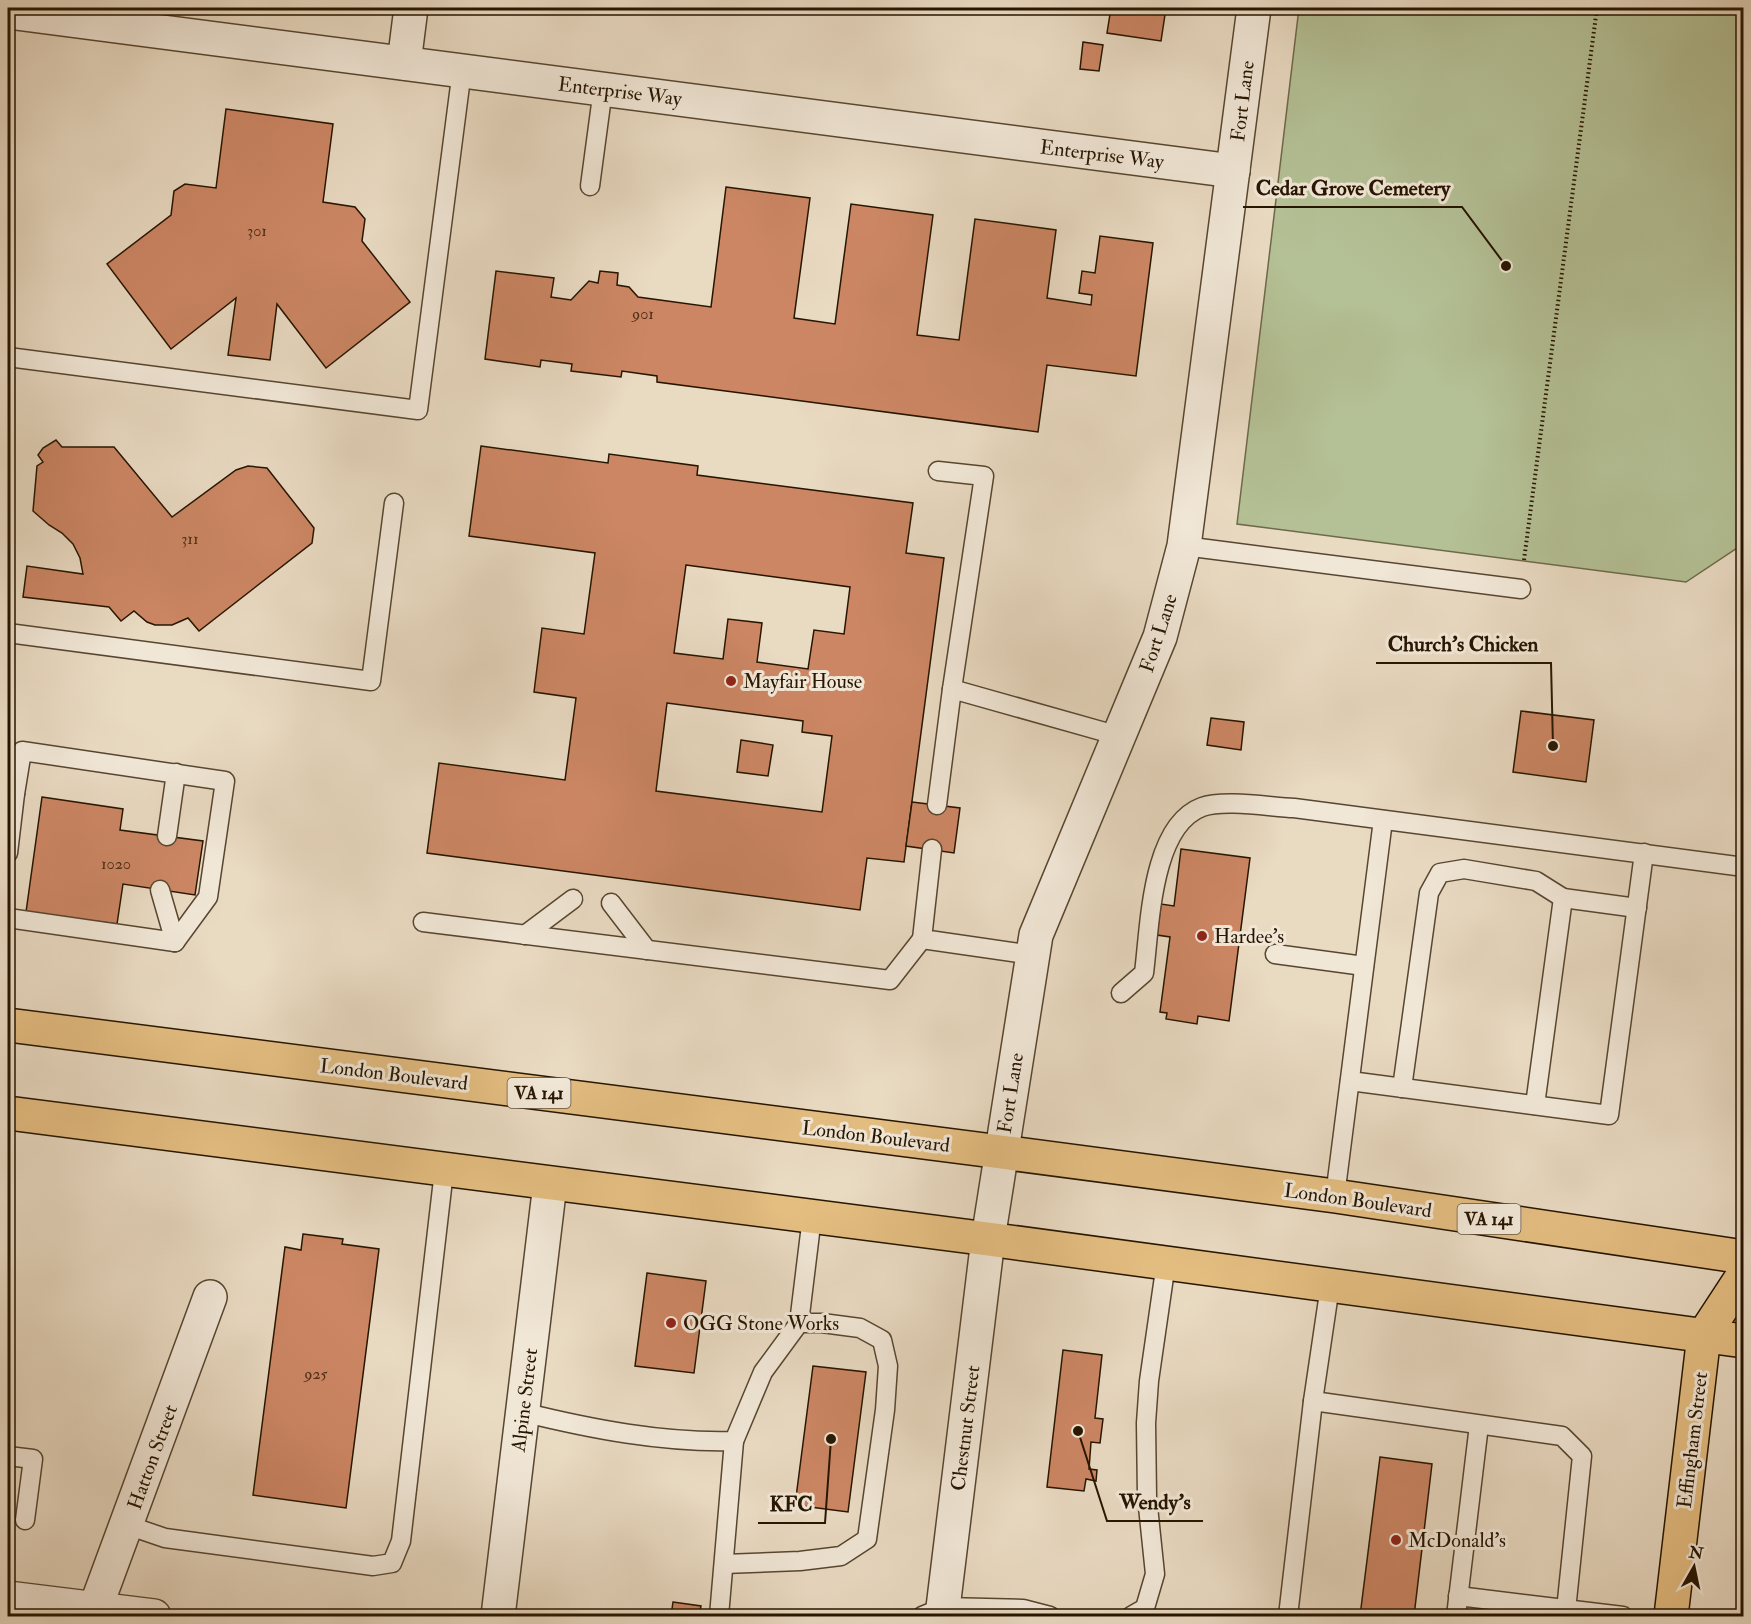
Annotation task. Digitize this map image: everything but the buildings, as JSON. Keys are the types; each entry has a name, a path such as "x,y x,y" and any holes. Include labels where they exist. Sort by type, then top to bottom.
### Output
{"main road":[{"name":"London Boulevard","path":"8,1025 1335,1196 1743,1257"},
{"path":"8,1113 444,1171 988,1239 1743,1341"},
{"name":"Effingham Street","path":"1671,1617 1704,1335 1743,1274"}],"street":[{"path":"404,63 411,8"},
{"name":"Fort Lane","path":"988,1239 1036,935 1160,637 1184,546 1254,8"},
{"name":"Enterprise Way","path":"8,12 1233,171"},
{"name":"Alpine Street","path":"498,1617 550,1184"},
{"name":"Chestnut Street","path":"936,1614 988,1239"},
{"name":"Hatton Street","path":"95,1613 210,1296"},
{"path":"8,1598 95,1613 154,1617"}],"lane":[{"path":"8,357 418,410 462,70"},
{"path":"590,186 603,89"},
{"path":"937,805 984,476 938,471"},
{"path":"8,633 371,681 394,503"},
{"path":"1184,546 1521,589"},
{"path":"952,689 1119,736"},
{"path":"8,853 11,794 22,752 225,780 208,897 175,942"},
{"path":"167,836 176,773"},
{"path":"1121,993 1144,973 1156,878 1162,855 1172,834 1185,816 1204,807 1224,804 1294,808 1743,867"},
{"path":"1335,1196 1383,820"},
{"path":"423,922 891,980 922,939 932,849"},
{"path":"1350,1081 1609,1115 1644,853"},
{"path":"1402,1088 1429,893 1440,873 1464,869 1536,881 1563,898 1637,908"},
{"path":"160,890 175,942"},
{"path":"1535,1105 1563,898"},
{"path":"525,935 573,900"},
{"path":"611,903 647,950"},
{"path":"8,918 175,942"},
{"path":"922,939 1033,955"},
{"path":"1275,954 1364,966"},
{"path":"128,1525 165,1538 373,1566 392,1563 400,1540 444,1171"},
{"path":"719,1617 734,1441 763,1372 799,1323 812,1217"},
{"path":"1131,1617 1145,1608 1155,1574 1147,1497 1146,1423 1149,1381 1166,1263"},
{"path":"1288,1617 1313,1401 1330,1286"},
{"path":"724,1564 800,1561 841,1556 867,1539 888,1377 882,1340 860,1328 822,1323 799,1323"},
{"path":"1313,1401 1562,1436 1582,1456 1566,1610"},
{"path":"522,1412 590,1428 701,1442 734,1441"},
{"path":"1455,1617 1479,1425"},
{"path":"8,1456 33,1459 25,1520"},
{"path":"1458,1596 1623,1617"},
{"path":"936,1614 1023,1609 1050,1617"}],"path":[{"path":"1521,589 1597,8"}],"green space":[{"path":"1299,8 1743,8 1743,544 1686,582 1237,524"}],"place":[{"name":"Cedar Grove Cemetery","path":"1506,266"},
{"name":"Mayfair House","path":"731,681"},
{"name":"Church's Chicken","path":"1553,746"},
{"name":"Hardee's","path":"1202,936"},
{"name":"OGG Stone Works","path":"671,1323"},
{"name":"Wendy's","path":"1078,1431"},
{"name":"KFC","path":"831,1439"},
{"name":"McDonald's","path":"1396,1540"}]}
